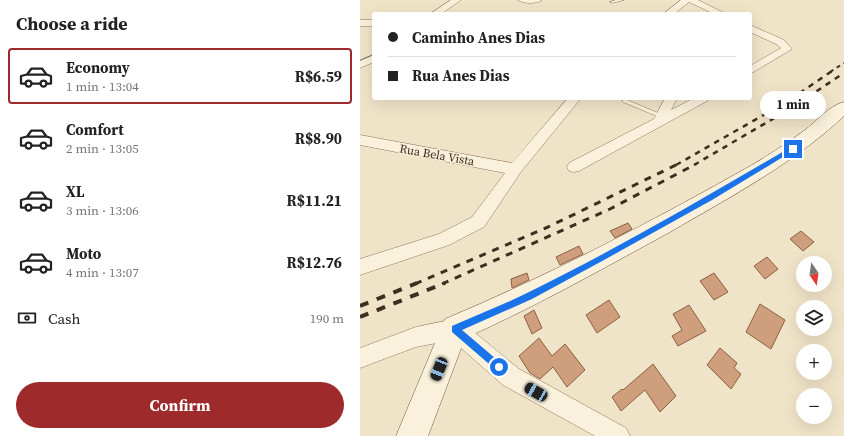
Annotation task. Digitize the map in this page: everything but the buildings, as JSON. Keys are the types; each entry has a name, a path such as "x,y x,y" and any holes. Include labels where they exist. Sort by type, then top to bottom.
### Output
{"street":[{"path":"438,12 458,0"},
{"path":"522,0 538,0"},
{"path":"671,12 686,0"},
{"path":"691,0 717,12"},
{"path":"360,23 372,23"},
{"path":"752,29 780,42 788,49 752,70"},
{"path":"360,65 372,59"},
{"path":"360,65 372,67"},
{"path":"360,267 443,240 471,227 484,216 514,169 573,100"},
{"path":"660,118 670,100"},
{"path":"574,167 660,118 696,100"},
{"path":"360,358 416,338 455,329 529,296 710,198 793,149 844,107"},
{"name":"Rua Bela Vista","path":"360,140 514,169"},
{"path":"412,436 455,329"},
{"path":"455,329 510,377 618,436"}],"lane":[{"path":"612,2 622,0"},
{"path":"625,101 660,118"}],"waterway":[{"path":"360,61 372,56"}],"railway":[{"path":"830,72 844,63"},
{"path":"676,165 788,101 832,71"},
{"path":"694,165 788,110 844,73"},
{"path":"442,284 610,209 696,164"},
{"path":"415,284 548,227 676,165"},
{"path":"360,306 417,283"},
{"path":"360,317 445,283"}],"route":[{"path":"499,367 455,329 529,296 601,258 710,198 793,149"}]}
